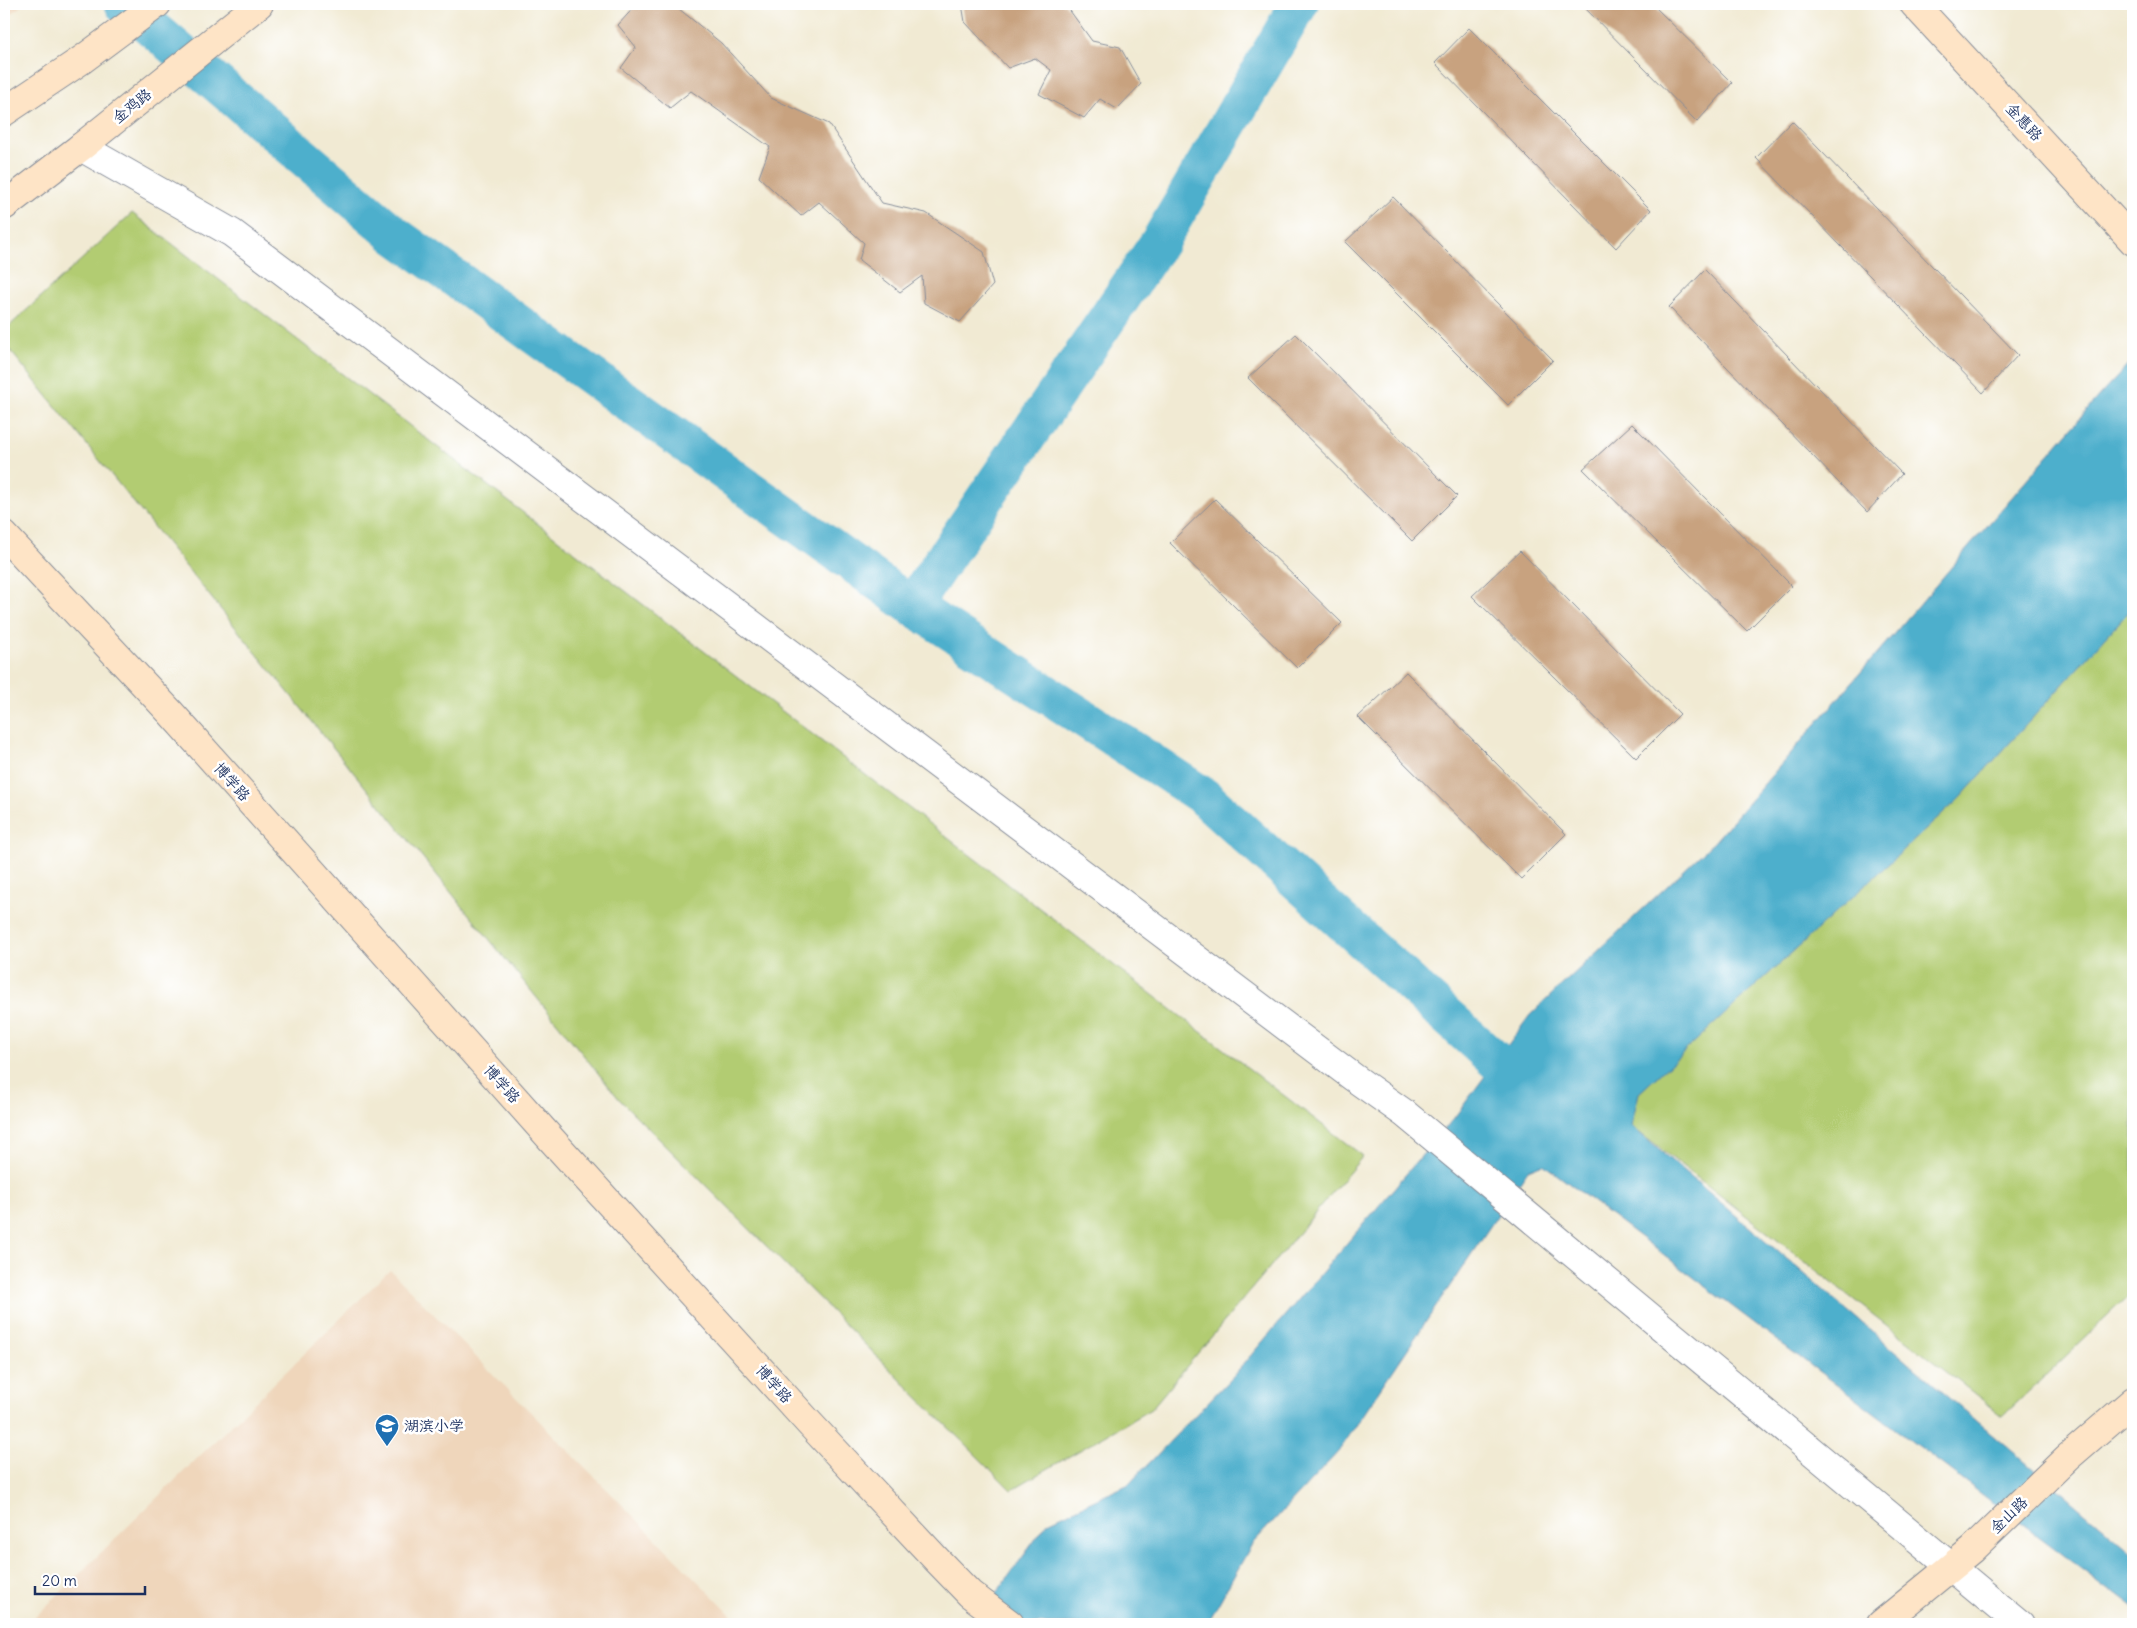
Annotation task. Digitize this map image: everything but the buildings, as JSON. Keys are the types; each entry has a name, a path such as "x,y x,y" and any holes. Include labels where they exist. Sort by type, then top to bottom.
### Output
{"street":[{"path":"4,112 83,59 157,4"},
{"name":"金惠路","path":"1914,4 2133,241"},
{"name":"金鸡路","path":"4,206 82,147 253,10"},
{"path":"82,147 232,233 1322,1053 1404,1112 2020,1624"},
{"name":"博学路","path":"4,535 170,712 558,1146 810,1424 936,1560 970,1594 1010,1624"},
{"name":"金山路","path":"1881,1624 1973,1549 2067,1458 2133,1401"}],"shaded area":[{"path":"4,4 21,4 22,5 4,20"},
{"name":"湖滨小学","path":"390,1270 740,1624 28,1624"}],"green space":[{"path":"132,213 1363,1156 1151,1409 1011,1490 620,1100 4,343 4,331"},
{"path":"2133,607 2133,1292 2003,1416 1631,1126 1639,1093 1958,800"}],"water":[{"path":"2133,360 2133,607 1958,800 1639,1093 1631,1126 2133,1554 2133,1608 1543,1164 1528,1170 1339,1451 1252,1544 1207,1624 974,1624 1048,1522 1129,1484 1234,1375 1454,1118 1530,1015 1715,841 2101,394"}],"waterway":[{"path":"124,4 396,236 912,606 1203,796 1536,1097"},
{"path":"912,606 1160,241 1299,4"}],"place":[{"name":"湖滨小学","path":"387,1447"}]}
